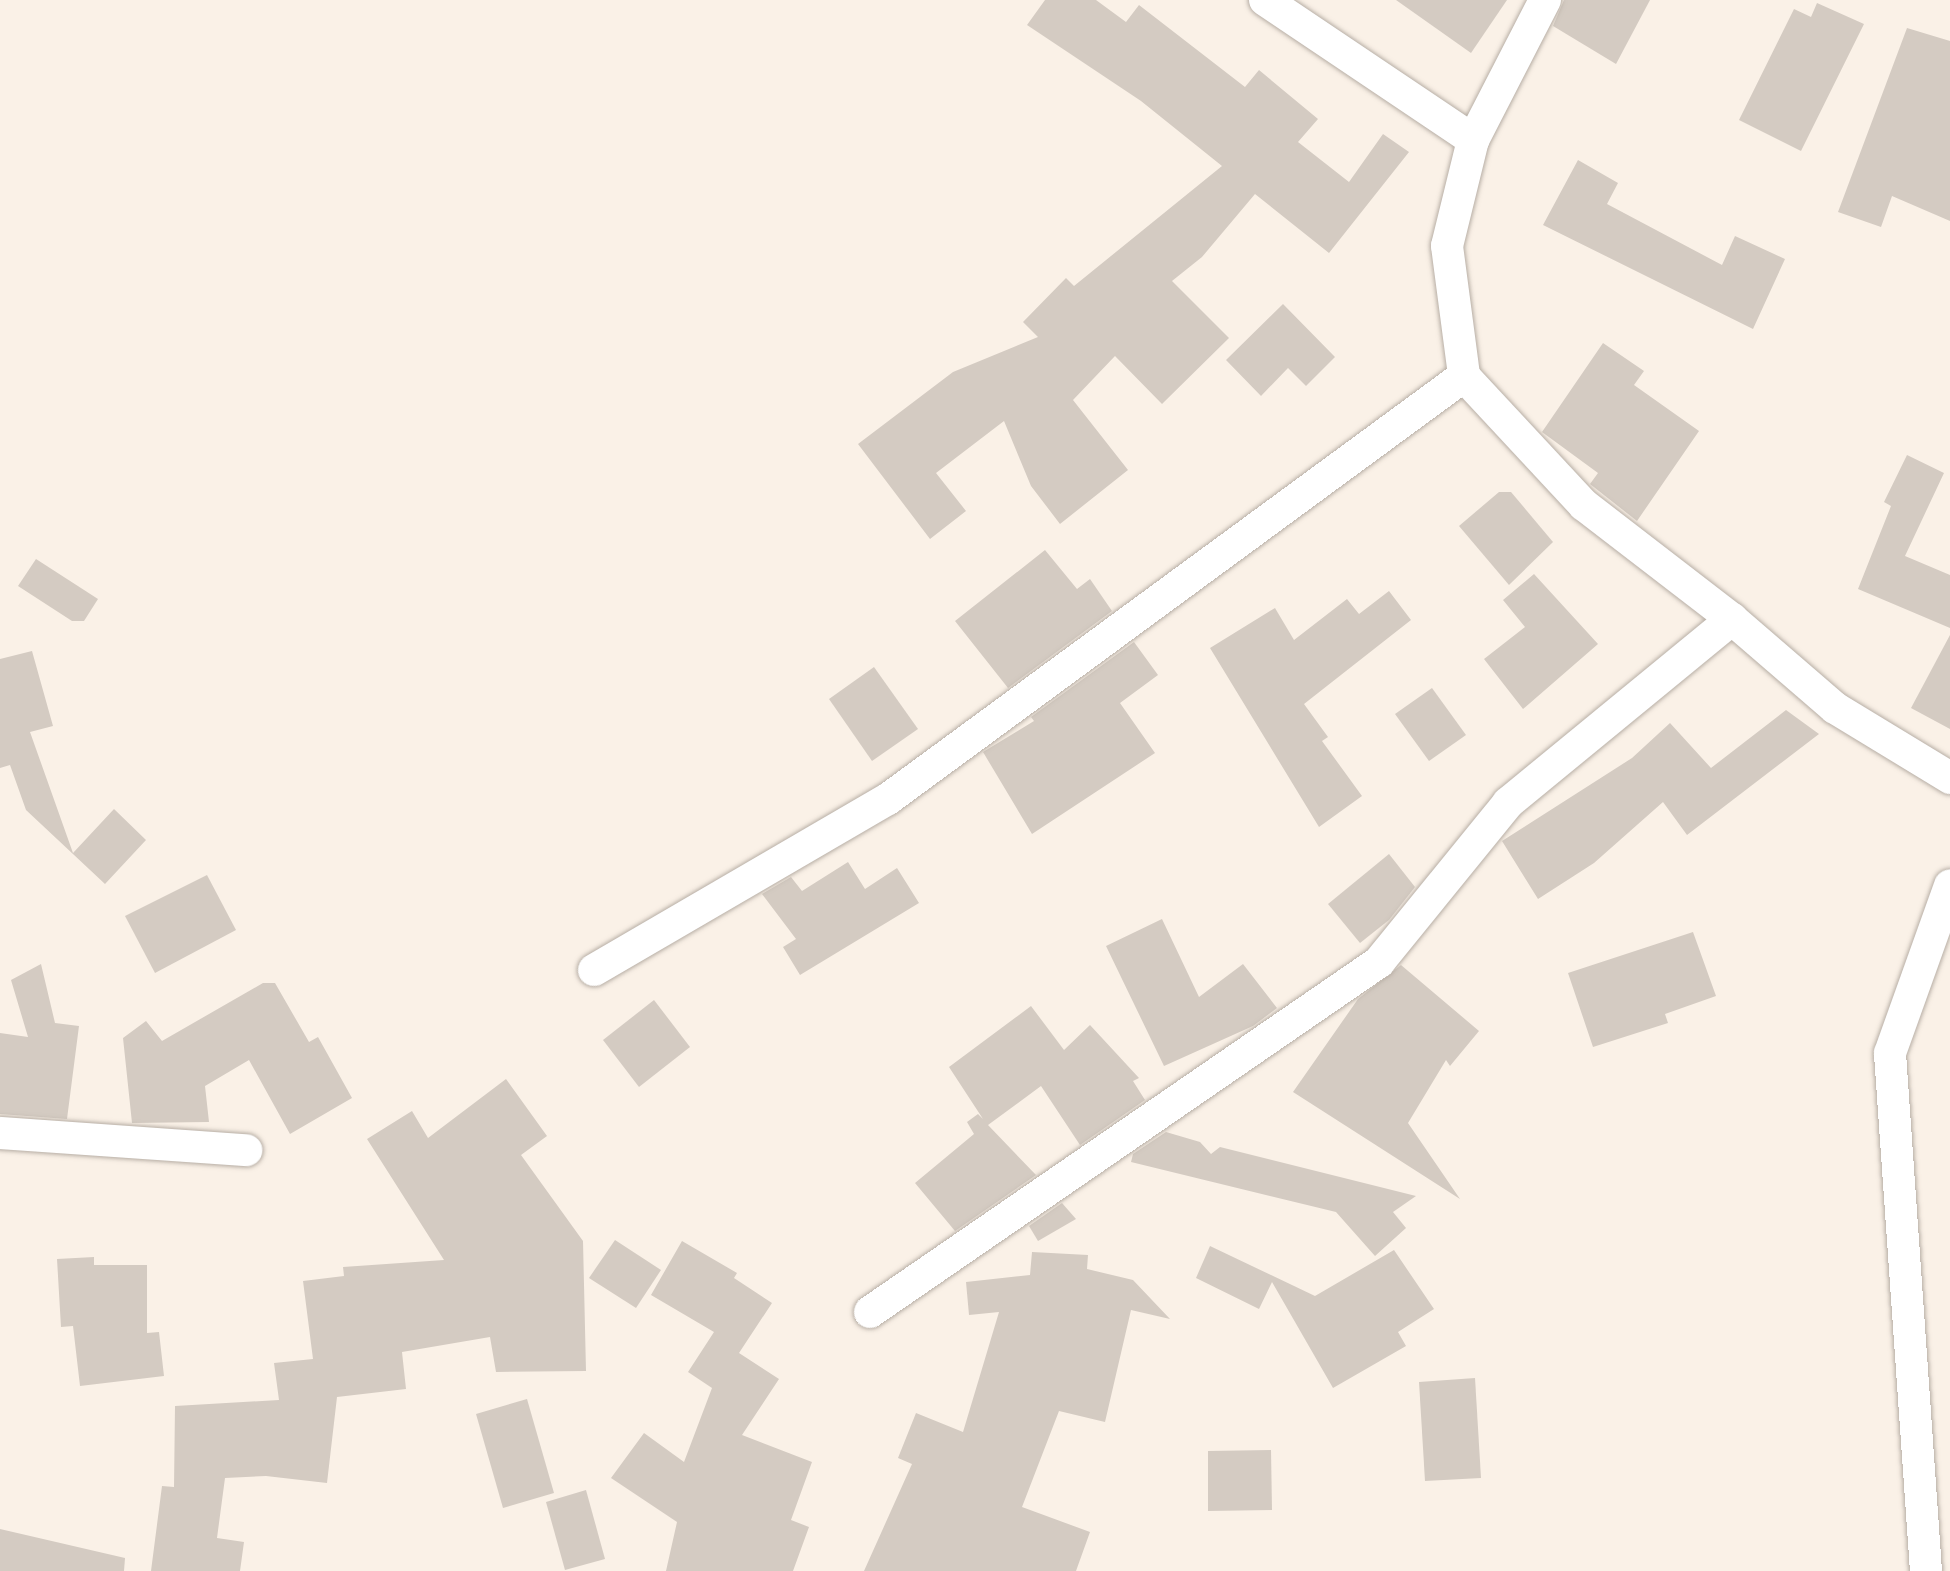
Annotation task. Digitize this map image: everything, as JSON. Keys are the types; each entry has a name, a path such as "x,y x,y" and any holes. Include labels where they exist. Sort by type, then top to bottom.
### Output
{"street":[{"path":"1265,0 1473,140"},
{"path":"1545,0 1473,140 1447,246 1464,376 1584,505 1732,619 1835,708 1950,778"},
{"path":"594,970 888,799 1464,376"},
{"path":"870,1312 1379,962 1508,803 1732,619"},
{"path":"1926,1571 1890,1053 1950,885"},
{"path":"0,1133 246,1150"}],"building":[{"path":"1045,0 1096,0 1126,22 1139,5 1245,87 1259,70 1318,119 1298,142 1349,182 1383,134 1409,152 1329,253 1255,194 1202,257 1172,281 1229,338 1162,404 1115,356 1073,400 1128,470 1060,524 1031,486 1004,421 936,473 966,511 930,539 858,444 953,372 1038,337 1023,322 1066,278 1074,286 1222,166 1141,101 1027,25"},
{"path":"1396,0 1507,0 1471,53"},
{"path":"1564,0 1650,0 1616,64 1553,26"},
{"path":"1817,3 1864,24 1801,151 1739,120 1794,9 1811,17"},
{"path":"1907,28 1950,41 1950,221 1892,196 1881,227 1838,212"},
{"path":"1578,160 1618,183 1607,204 1722,265 1735,236 1785,259 1753,329 1543,225"},
{"path":"1283,304 1335,357 1306,386 1288,368 1261,396 1226,360"},
{"path":"1603,343 1644,371 1634,385 1699,431 1637,521 1590,484 1598,473 1542,432"},
{"path":"1907,455 1944,473 1905,556 1950,575 1950,628 1858,589 1891,506 1884,502"},
{"path":"1499,492 1511,492 1553,542 1509,585 1459,526"},
{"path":"1045,550 1077,589 1090,579 1112,611 1008,688 955,621"},
{"path":"36,559 98,599 84,621 72,621 18,586"},
{"path":"1534,574 1598,644 1523,709 1484,659 1525,627 1503,600"},
{"path":"1389,591 1411,620 1304,704 1328,737 1322,741 1362,796 1319,827 1210,648 1275,608 1294,640 1347,599 1359,614"},
{"path":"1950,635 1950,729 1911,708"},
{"path":"1134,642 1158,675 1120,703 1155,753 1032,834 983,752 1034,721 1031,717"},
{"path":"32,651 53,726 30,732 73,853 114,809 146,840 105,884 26,810 10,765 0,768 0,659"},
{"path":"874,667 918,729 872,761 829,699"},
{"path":"1432,688 1466,735 1429,761 1395,714"},
{"path":"1786,710 1819,734 1687,835 1663,802 1594,863 1538,899 1502,841 1632,758 1670,723 1711,768"},
{"path":"1389,854 1415,887 1389,920 1360,943 1328,904"},
{"path":"848,862 865,889 897,868 919,903 800,975 783,947 796,939 762,894 791,877 802,891"},
{"path":"207,875 236,930 155,973 125,916"},
{"path":"1162,919 1199,997 1243,964 1277,1008 1253,1026 1164,1066 1106,946"},
{"path":"1693,932 1716,996 1665,1014 1668,1023 1593,1047 1568,973"},
{"path":"41,964 55,1023 79,1026 67,1119 0,1114 0,1033 28,1037 11,980"},
{"path":"1401,965 1479,1031 1450,1066 1446,1060 1408,1123 1460,1199 1293,1092 1358,999"},
{"path":"263,983 275,983 309,1042 318,1037 352,1098 290,1134 249,1060 205,1086 209,1122 132,1123 123,1038 146,1021 162,1041"},
{"path":"654,1000 690,1047 639,1087 603,1040"},
{"path":"1031,1006 1064,1050 1090,1025 1139,1078 1133,1081 1145,1100 1080,1145 1041,1086 988,1125 1036,1175 955,1231 915,1183 974,1134 967,1122 978,1114 983,1119 949,1067"},
{"path":"506,1079 547,1136 521,1155 583,1241 586,1371 496,1372 490,1337 402,1352 406,1389 337,1397 327,1483 266,1476 225,1478 217,1538 244,1542 240,1571 151,1571 162,1486 174,1487 175,1406 279,1400 274,1363 313,1359 303,1281 344,1276 343,1267 444,1260 367,1139 412,1111 428,1138"},
{"path":"1166,1132 1200,1142 1211,1154 1220,1147 1416,1196 1393,1212 1406,1228 1375,1256 1336,1212 1131,1162 1133,1154"},
{"path":"1062,1203 1076,1219 1038,1241 1029,1226"},
{"path":"615,1240 661,1270 636,1308 589,1278"},
{"path":"682,1241 737,1273 734,1278 772,1303 739,1353 779,1379 742,1435 812,1462 791,1520 809,1527 793,1571 666,1571 677,1522 611,1478 644,1433 684,1462 712,1388 688,1372 714,1332 651,1295"},
{"path":"1210,1246 1315,1296 1394,1250 1434,1309 1398,1332 1406,1346 1333,1388 1272,1282 1259,1309 1196,1278"},
{"path":"1032,1252 1088,1255 1087,1269 1133,1280 1170,1319 1131,1310 1105,1422 1059,1411 1022,1507 1090,1532 1076,1571 864,1571 912,1464 898,1458 916,1413 963,1432 999,1312 969,1315 966,1282 1030,1275"},
{"path":"94,1257 94,1265 147,1265 147,1333 159,1332 164,1376 80,1386 73,1326 61,1327 57,1259"},
{"path":"1475,1378 1481,1478 1425,1481 1419,1382"},
{"path":"527,1399 554,1493 503,1508 476,1414"},
{"path":"1271,1450 1272,1510 1208,1511 1208,1451"},
{"path":"586,1490 605,1559 565,1570 546,1502"},
{"path":"0,1529 125,1558 124,1571 0,1571"}]}
